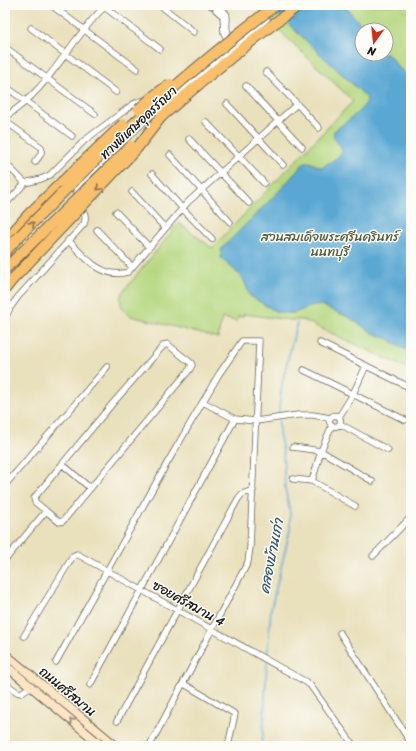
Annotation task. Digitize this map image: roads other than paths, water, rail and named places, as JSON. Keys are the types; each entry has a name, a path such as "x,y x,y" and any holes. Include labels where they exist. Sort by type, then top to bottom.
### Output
{"highway":[{"name":"ทางพิเศษอุดรรัถยา","path":"5,252 144,114 251,24 276,5"},
{"name":"ทางพิเศษอุดรรัถยา","path":"5,268 161,112 258,35 300,5"},
{"path":"5,241 29,214 155,95 251,24"},
{"path":"5,289 137,148 161,112"}],"main road":[{"name":"ถนนศรีสมาน","path":"5,654 116,746"},
{"name":"ถนนศรีสมาน","path":"5,665 102,746"}],"street":[{"path":"5,8 8,5"},
{"path":"160,5 194,32"},
{"path":"5,117 14,112 38,90 84,30 105,6 160,49"},
{"path":"54,8 137,69"},
{"path":"216,8 227,17 228,33 234,47"},
{"path":"5,318 18,297 84,224 86,215 77,192 79,184 234,47 268,19"},
{"path":"31,28 116,92"},
{"path":"6,48 95,114"},
{"path":"266,72 319,128"},
{"path":"5,86 72,136"},
{"path":"246,86 277,122 302,147"},
{"path":"5,205 25,183 50,175 85,140 138,102 150,99 155,100 161,112"},
{"path":"227,104 258,139 284,165"},
{"path":"68,240 90,262 103,270 120,274 128,272 182,208 297,104"},
{"path":"5,121 40,148 42,151 41,154 35,162"},
{"path":"206,122 264,183"},
{"path":"189,139 249,203"},
{"path":"170,155 230,222"},
{"path":"5,163 25,183"},
{"path":"152,174 212,239"},
{"path":"132,192 165,228"},
{"path":"116,212 149,247"},
{"path":"97,230 132,267"},
{"path":"56,662 166,465 240,342 244,340 260,341 248,562 150,745"},
{"path":"320,343 411,388"},
{"path":"165,344 167,344 191,363 192,365 190,369 90,488 61,522 59,522 35,502 34,498 113,403 165,344"},
{"path":"340,424 341,420 339,417 353,394 366,366"},
{"path":"5,485 107,367"},
{"path":"304,370 405,420"},
{"path":"203,402 235,419 256,421 282,417 313,415 330,418 334,415 339,417"},
{"path":"312,481 321,451 332,425 330,418"},
{"path":"90,685 235,419"},
{"path":"332,425 336,426 340,424 388,450"},
{"path":"293,447 321,451 372,481"},
{"path":"62,464 90,488"},
{"path":"293,479 312,481 355,506"},
{"path":"117,721 238,499 242,494 253,490"},
{"path":"5,560 46,511"},
{"path":"373,556 411,517"},
{"name":"ซอยศรีสมาน 4","path":"24,636 75,554 79,554 177,610 270,660 310,685 354,746"},
{"path":"340,633 411,743"},
{"path":"5,683 17,692 21,693 31,686"},
{"path":"184,684 235,714 228,746"}],"water":[{"name":"สวนสมเด็จพระศรีนครินทร์ นนทบุรี","path":"268,5 344,5 359,22 354,22 354,62 394,62 411,78 411,352 398,346 389,339 373,333 350,318 321,305 310,307 294,313 275,311 250,296 243,278 221,258 221,250 223,247 280,190 305,162 310,162 323,167 339,156 342,150 334,137 334,131 363,107 367,99"}],"waterway":[{"name":"คลองบ้านเก่า","path":"279,416 279,404 285,369 297,323"},
{"name":"คลองบ้านเก่า","path":"267,658 271,609 290,530 290,513 285,488 279,420"},
{"name":"คลองบ้านเก่า","path":"261,746 267,662"}]}
